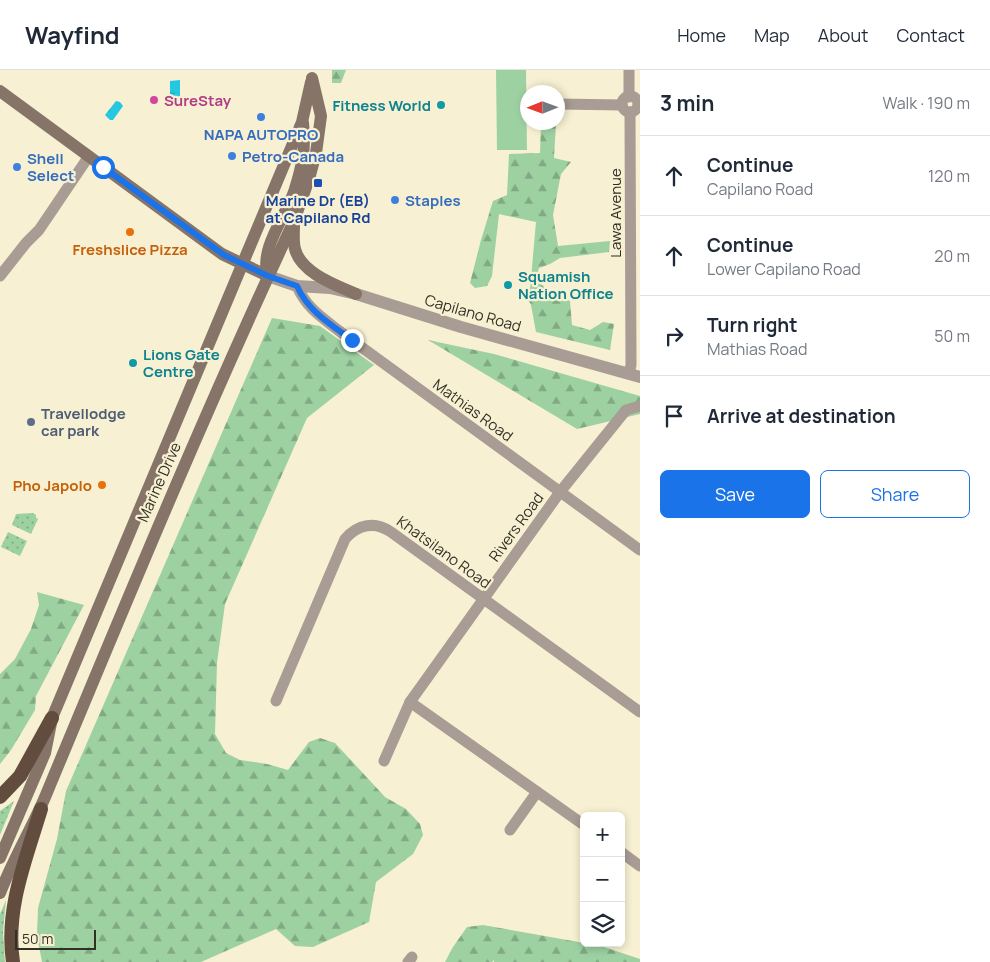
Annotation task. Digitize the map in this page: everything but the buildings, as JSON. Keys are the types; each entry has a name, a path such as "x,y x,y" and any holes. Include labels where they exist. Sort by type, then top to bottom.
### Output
{"highway":[{"path":"0,797 20,776 52,718"},
{"path":"14,962 11,939 13,910 40,809"}],"main road":[{"name":"Marine Drive","path":"0,858 45,753 52,718 302,122 312,74"},
{"name":"Marine Drive","path":"0,893 12,863 40,809 152,540 268,276 294,222 316,153 321,116 312,74"},
{"path":"0,91 222,254 268,276"},
{"path":"268,276 265,266 268,249 293,193 303,157 305,144 302,122"},
{"path":"294,222 295,249 301,262 316,275 356,294"}],"street":[{"name":"Lawa Avenue","path":"629,70 632,105 631,364 634,375"},
{"path":"565,104 632,105"},
{"path":"0,276 38,230 89,156"},
{"name":"Capilano Road","path":"268,276 297,286 330,288 356,294 461,327 634,375"},
{"name":"Mathias Road","path":"297,286 303,299 315,312 640,550"},
{"name":"Rivers Road","path":"384,762 410,702 483,598 560,492 626,410 640,406"},
{"name":"Khatsilano Road","path":"276,701 342,545 349,534 360,527 372,525 385,528 640,712"},
{"path":"410,702 580,822"},
{"path":"510,830 537,792"},
{"path":"625,855 640,866"}],"green space":[{"path":"332,70 346,70 341,83 332,83"},
{"path":"496,70 526,70 526,85 520,85 520,130 527,130 527,150 497,150"},
{"path":"541,130 556,130 554,158 571,162 561,174 553,215 558,246 610,241 609,252 560,258 539,268 536,279 549,292 570,301 572,325 590,330 603,322 614,324 610,350 536,332 529,301 536,222 499,214 492,276 487,286 475,288 470,283 493,201 507,195 509,154 540,153"},
{"path":"272,318 320,326 374,365 307,418 225,604 217,663 215,734 226,753 240,760 267,764 288,770 309,742 320,738 335,743 385,797 406,809 420,824 423,835 413,854 376,882 369,922 313,947 295,946 276,929 201,962 42,962 37,936 38,908 57,839 66,791"},
{"path":"428,340 494,354 640,396 640,414 577,429"},
{"path":"33,513 38,519 31,534 12,525 16,514"},
{"path":"8,532 27,541 20,556 1,547"},
{"path":"37,592 84,605 36,696 35,710 11,750 0,764 0,674 15,659 31,629 39,605"},
{"path":"14,801 0,835 0,811"},
{"path":"6,900 3,932 5,962 0,962 0,914"},
{"path":"483,925 580,942 580,947 604,947 640,959 640,962 494,962 494,960 492,962 445,962 467,927"}],"water":[{"path":"180,80 180,99 170,99 170,81"},
{"path":"116,101 120,102 123,106 113,120 110,120 105,115"}],"place":[{"name":"SureStay","path":"154,100"},
{"name":"Fitness World","path":"441,105"},
{"name":"NAPA AUTOPRO","path":"261,117"},
{"name":"Petro-Canada","path":"232,156"},
{"name":"Shell Select","path":"17,167"},
{"name":"Marine Dr (EB) at Capilano Rd","path":"318,183"},
{"name":"Staples","path":"395,200"},
{"name":"Freshslice Pizza","path":"130,232"},
{"name":"Squamish Nation Office","path":"508,285"},
{"name":"Lions Gate Centre","path":"133,363"},
{"name":"Travellodge car park","path":"31,422"},
{"name":"Pho Japolo","path":"102,485"}],"route":[{"path":"103,167 224,255 268,276 297,286 303,299 315,312 352,340"}]}
